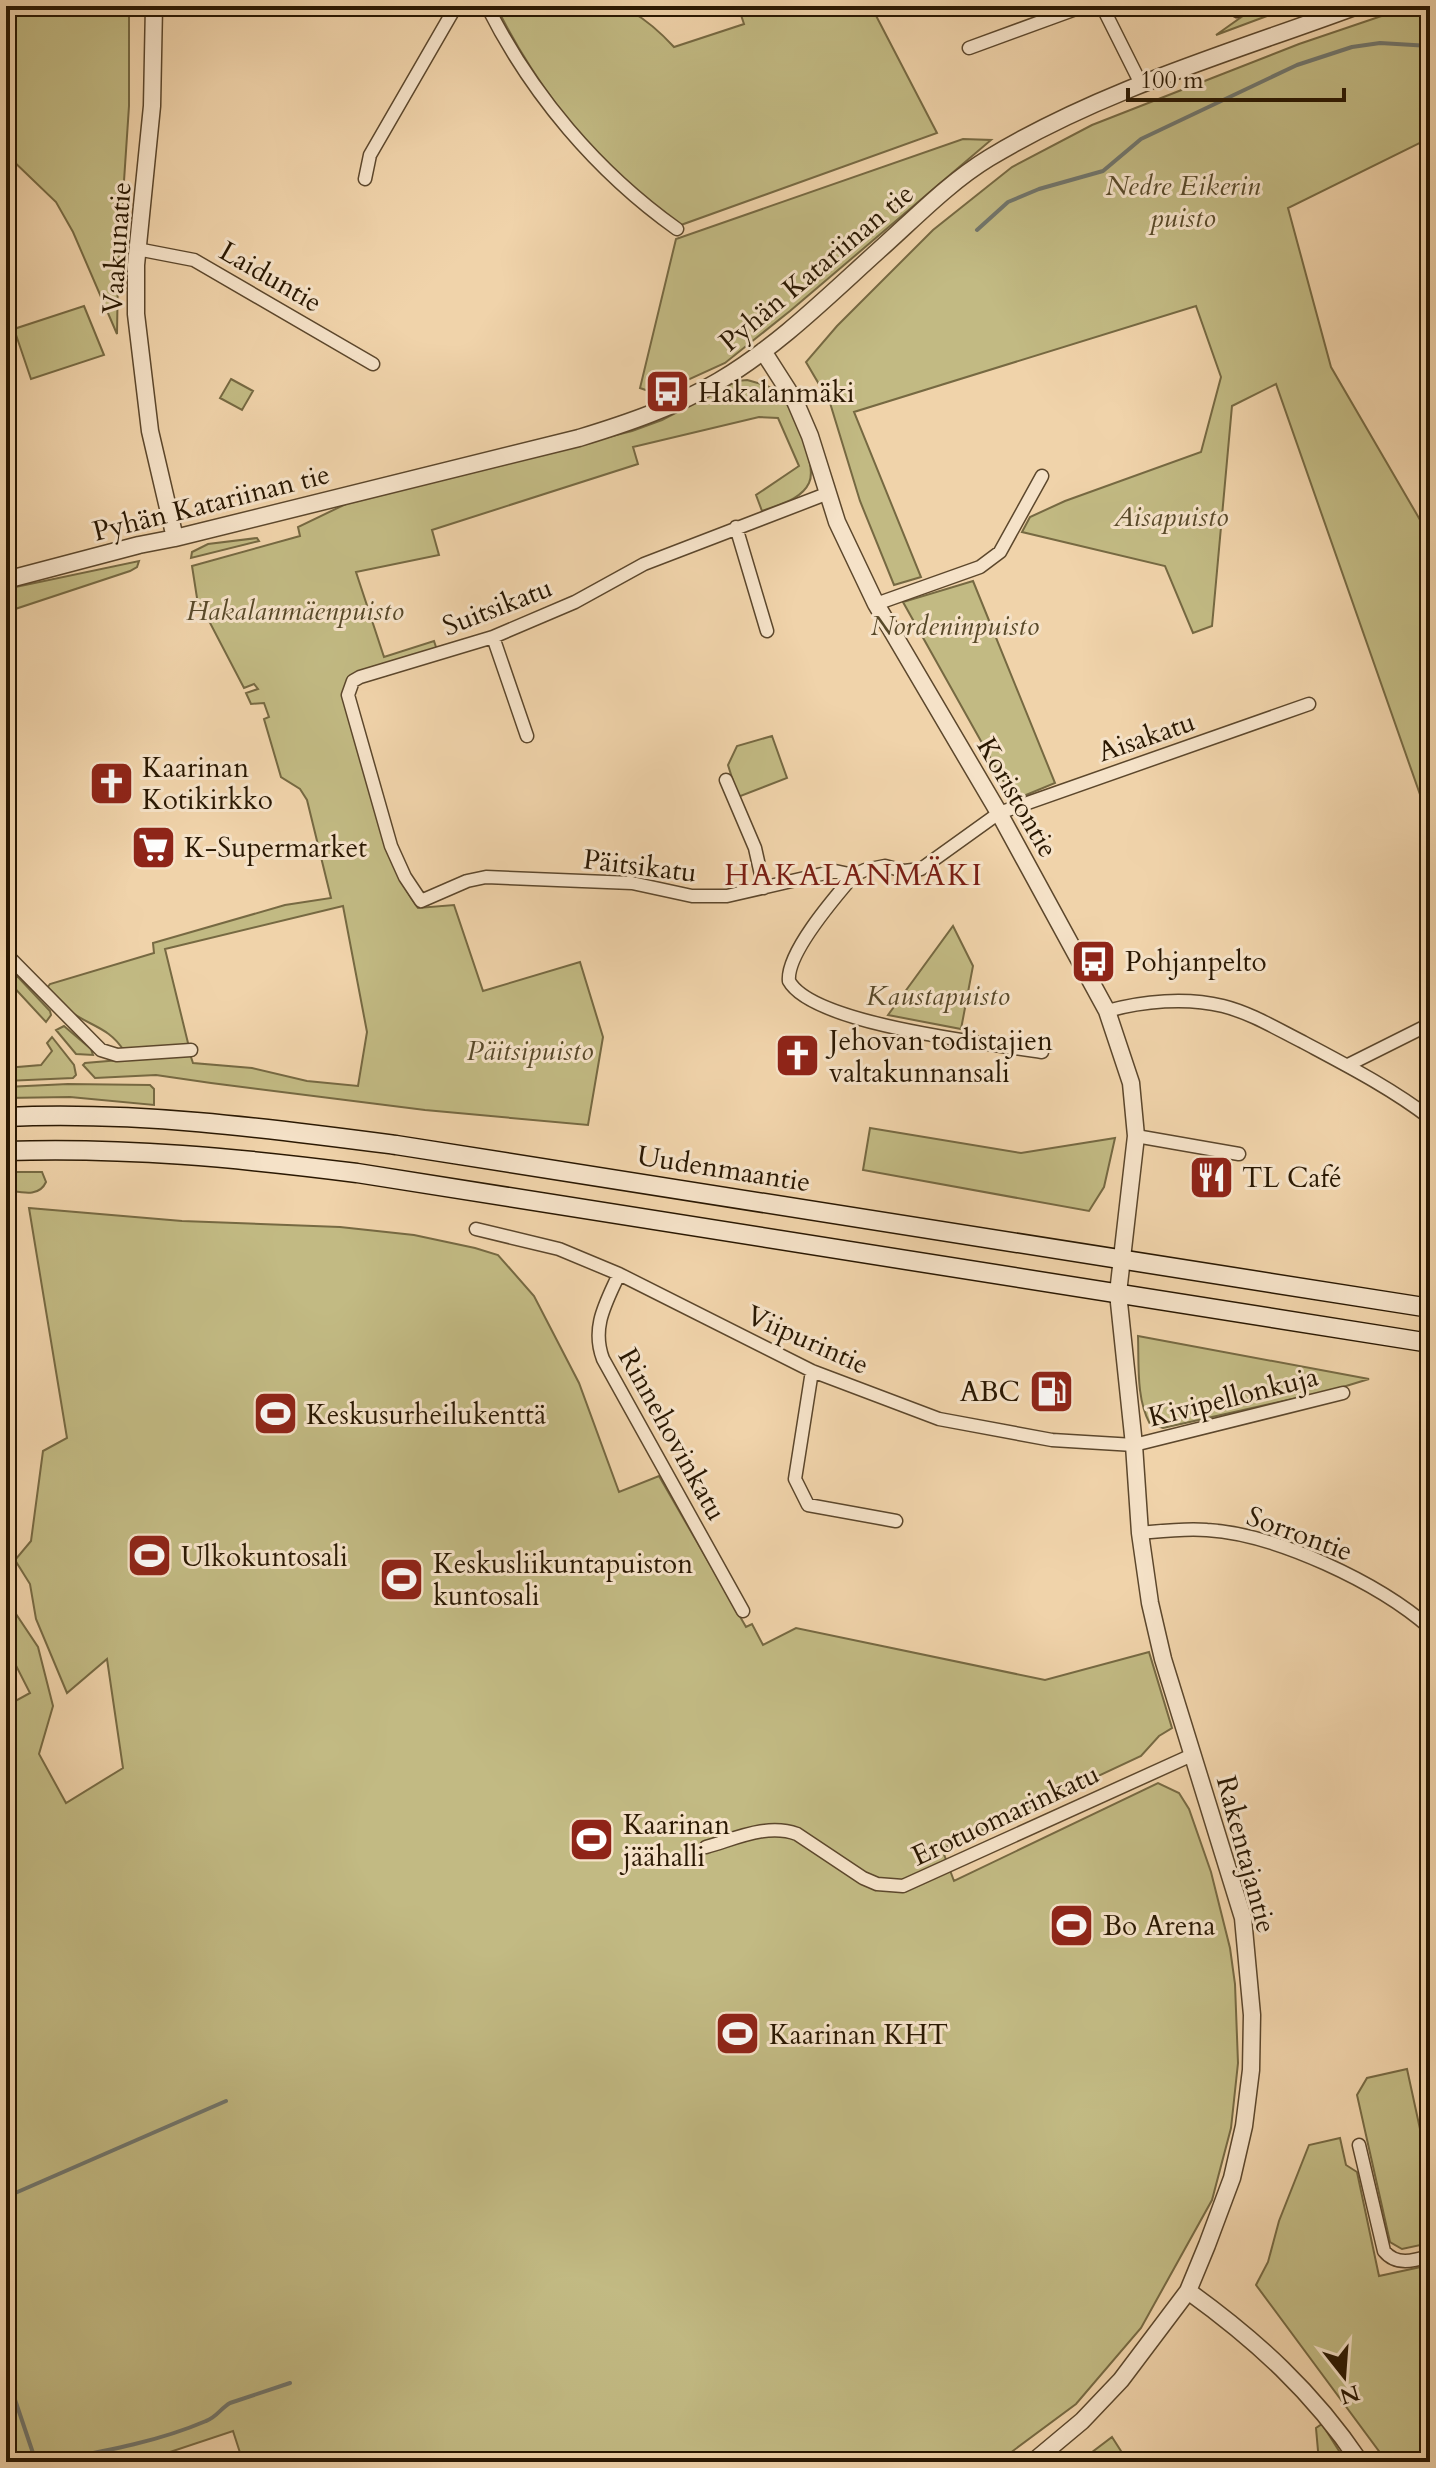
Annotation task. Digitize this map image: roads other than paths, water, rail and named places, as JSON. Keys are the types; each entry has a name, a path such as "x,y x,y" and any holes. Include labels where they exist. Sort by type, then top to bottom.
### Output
{"main road":[{"name":"Uudenmaantie","path":"6,1117 112,1114 228,1123 396,1145 1430,1308"},
{"path":"6,1151 134,1151 222,1156 357,1173 1430,1343"}],"street":[{"name":"Vaakunatie","path":"154,6 152,106 137,249 136,314 150,431 175,538"},
{"path":"365,179 370,155 456,6"},
{"path":"487,6 508,47 575,137 613,177 677,229"},
{"path":"969,48 1084,6"},
{"path":"1102,6 1141,84"},
{"name":"Pyhän Katariinan tie","path":"6,580 633,422 720,380 763,351 947,190 987,160 1048,125 1141,84 1357,6"},
{"name":"Laiduntie","path":"137,249 194,260 373,364"},
{"name":"Koristontie","path":"763,351 795,401 810,436 837,522 876,604 999,813 1107,1011 1131,1083 1136,1136 1118,1293"},
{"path":"876,604 980,567 991,560 1000,552 1042,476"},
{"name":"Suitsikatu","path":"421,901 397,861 382,820 351,709 350,687 353,681 367,674 493,637 575,602 644,564 826,494"},
{"path":"736,527 767,631"},
{"path":"493,637 527,736"},
{"name":"Aisakatu","path":"854,875 885,866 904,871 921,869 999,813 1309,704"},
{"path":"726,780 755,848 764,888"},
{"name":"Päitsikatu","path":"421,901 467,881 501,877 632,883 709,898 835,871 854,875"},
{"path":"854,875 793,958 788,973 793,988 828,1007 879,1024 1042,1052"},
{"path":"6,954 101,1050 117,1055 191,1050"},
{"path":"1107,1011 1145,1003 1223,1006 1269,1025 1348,1065 1430,1118"},
{"path":"1348,1065 1430,1024"},
{"path":"1136,1136 1239,1154"},
{"name":"Viipurintie","path":"476,1229 559,1249 619,1274 812,1371 939,1419 1052,1440 1134,1445"},
{"name":"Rinnehovinkatu","path":"619,1274 600,1317 599,1348 743,1611"},
{"name":"Rakentajantie","path":"1033,2462 1082,2421 1121,2380 1188,2291 1232,2178 1251,2070 1252,2015 1243,1918 1192,1755 1150,1603 1140,1533 1118,1293"},
{"path":"812,1371 795,1479 808,1505 896,1521"},
{"name":"Kivipellonkuja","path":"1134,1445 1343,1393"},
{"name":"Sorrontie","path":"1140,1533 1176,1529 1251,1536 1347,1574 1393,1599 1430,1628"},
{"name":"Erotuomarinkatu","path":"706,1847 771,1829 785,1830 797,1834 863,1878 877,1884 903,1886 1192,1755"},
{"path":"1359,2145 1384,2251 1394,2260 1401,2261 1430,2256"},
{"path":"1188,2291 1257,2343 1290,2374 1334,2425 1360,2462"}],"waterway":[{"path":"977,230 1008,202 1039,189 1103,171 1141,139 1297,65 1352,47 1380,43 1430,46"},
{"path":"6,2197 226,2101"},
{"path":"6,2373 36,2462"},
{"path":"45,2462 127,2446 187,2429 210,2419 230,2403 290,2383"}],"place":[{"name":"Hakalanmäki","path":"667,392"},
{"name":"Kaarinan Kotikirkko","path":"111,783"},
{"name":"K-Supermarket","path":"153,847"},
{"name":"Pohjanpelto","path":"1094,961"},
{"name":"Jehovan todistajien valtakunnansali","path":"798,1056"},
{"name":"TL Café","path":"1211,1177"},
{"name":"ABC","path":"1051,1391"},
{"name":"Keskusurheilukenttä","path":"275,1414"},
{"name":"Ulkokuntosali","path":"150,1556"},
{"name":"Keskusliikuntapuiston kuntosali","path":"402,1579"},
{"name":"Kaarinan jäähalli","path":"592,1840"},
{"name":"Bo Arena","path":"1072,1925"},
{"name":"Kaarinan KHT","path":"738,2034"}],"district":[{"name":"HAKALANMÄKI","path":"854,875"}],"park label":[{"name":"Nedre Eikerin puisto","path":"1183,201"},
{"name":"Aisapuisto","path":"1171,516"},
{"name":"Hakalanmäenpuisto","path":"295,610"},
{"name":"Nordeninpuisto","path":"955,625"},
{"name":"Kaustapuisto","path":"938,995"},
{"name":"Päitsipuisto","path":"530,1050"}]}
